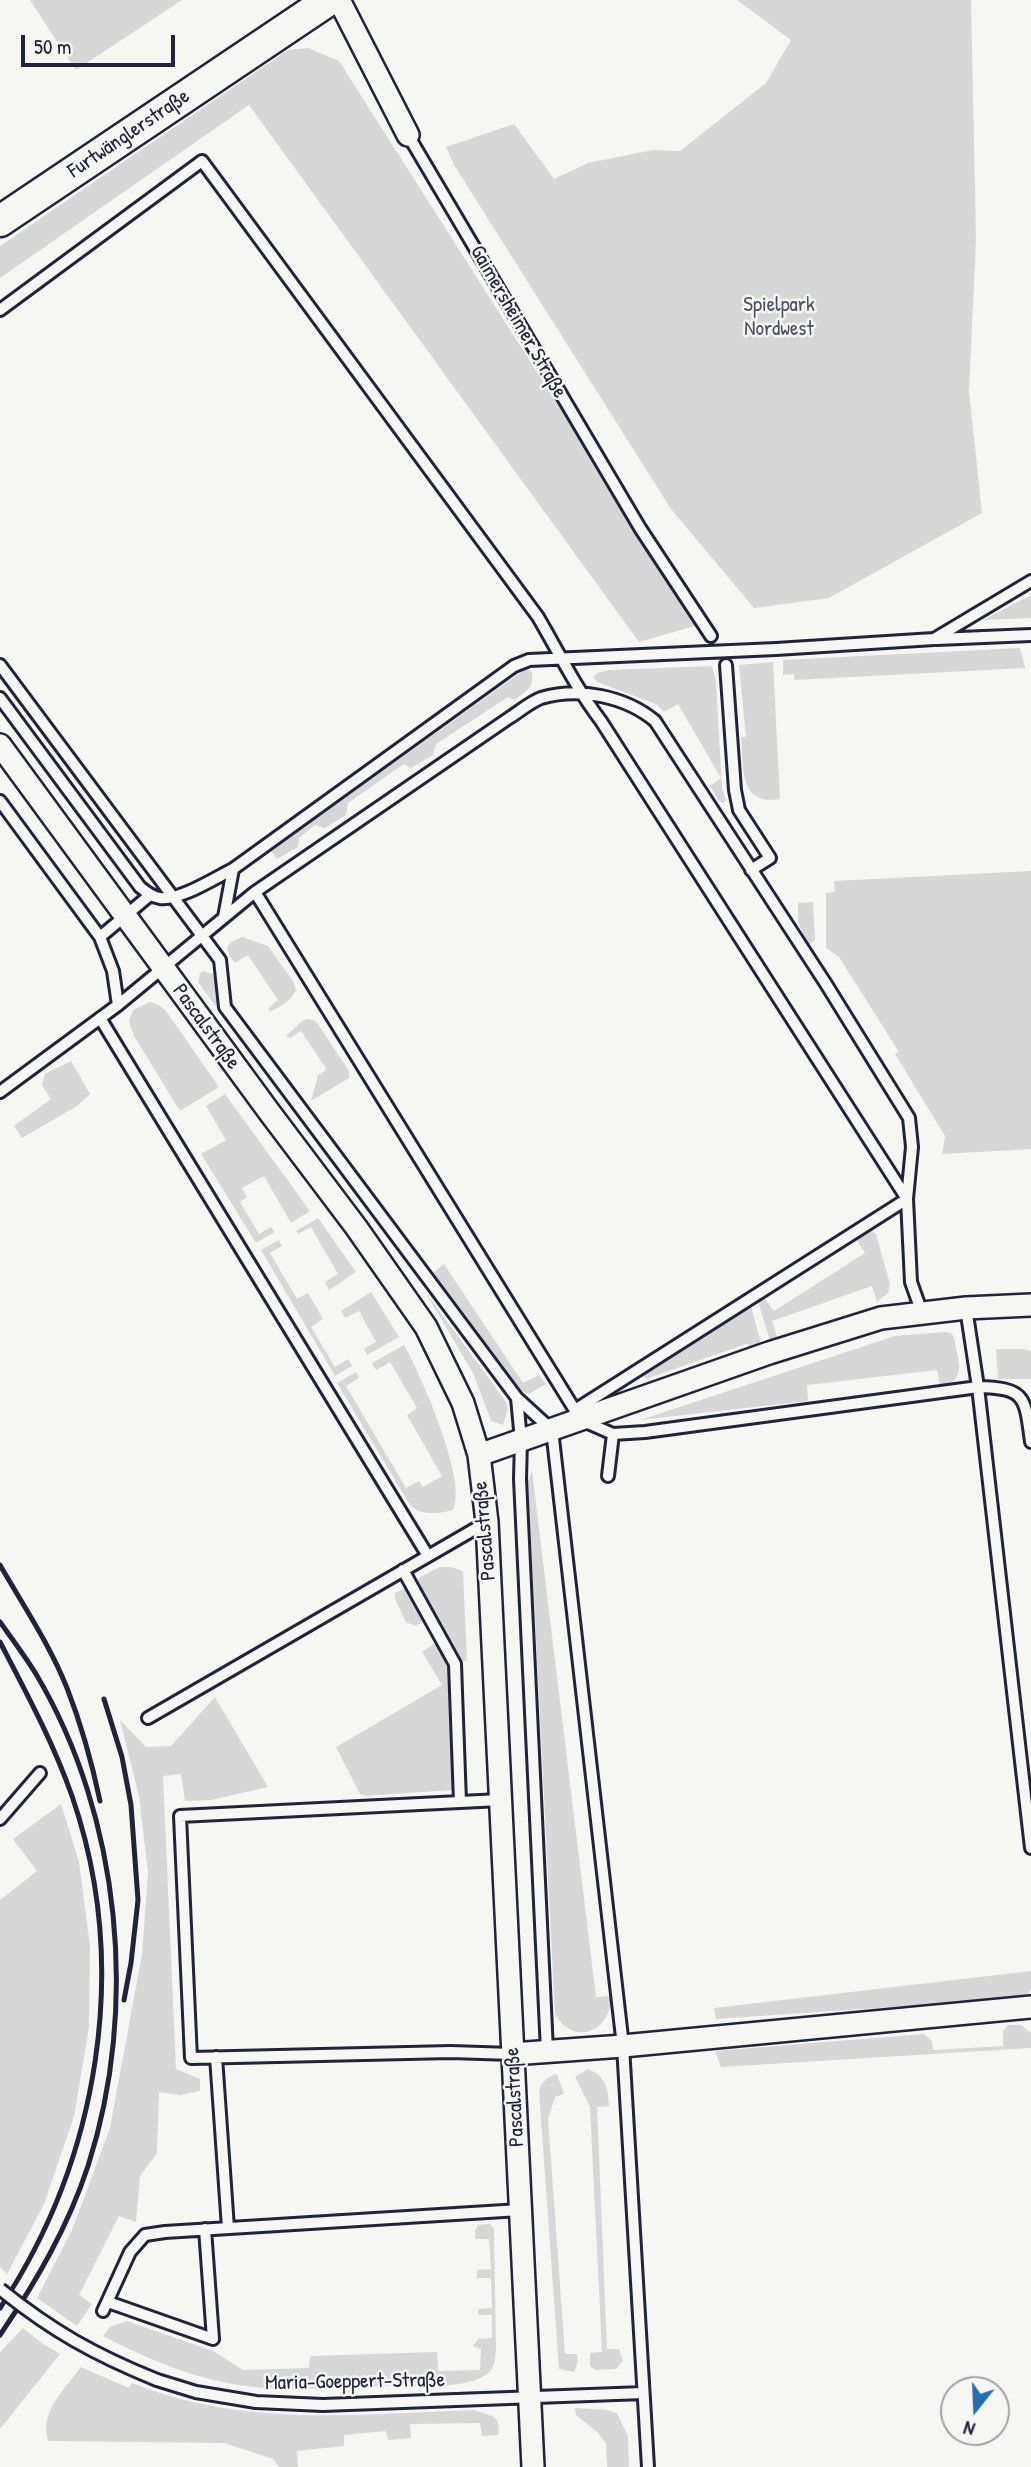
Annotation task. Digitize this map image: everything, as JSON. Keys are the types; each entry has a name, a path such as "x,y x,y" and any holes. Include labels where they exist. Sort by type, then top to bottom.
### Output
{"street":[{"name":"Furtwänglerstraße","path":"0,221 329,0"},
{"name":"Gaimersheimer Straße","path":"340,0 408,135"},
{"name":"Pascalstraße","path":"0,745 356,1227 426,1327 463,1403 479,1455 487,1522 533,2467"},
{"path":"479,1455 552,1430 578,1415 881,1318 966,1308 1031,1305"},
{"path":"512,2054 1031,2007"}],"lane":[{"name":"Gaimersheimer Straße","path":"408,135 639,528 711,636"},
{"path":"0,310 202,161 538,617 579,692 609,733 907,1199"},
{"path":"934,639 1031,581"},
{"path":"0,698 140,887 150,895 160,898 174,897 233,869 514,666 529,660 1031,635"},
{"path":"0,665 220,960 225,1007 517,1398 552,1430 623,2046 648,2467"},
{"path":"726,665 735,790 739,810 770,858 751,870"},
{"path":"0,1092 118,1005 255,892 525,707 539,699 579,692 612,700 647,714 655,721 826,984 909,1118 912,1147 907,1199 911,1282 922,1313"},
{"path":"0,801 100,937 113,971 118,1005"},
{"path":"720,820 739,810"},
{"path":"224,917 233,869"},
{"path":"255,892 578,1415 613,1434 978,1388 1010,1389 1019,1396 1027,1414 1031,1442"},
{"path":"100,937 150,895"},
{"path":"100,1018 428,1556"},
{"path":"578,1415 907,1199"},
{"path":"966,1308 978,1388 1031,1848"},
{"path":"517,1398 547,2051"},
{"path":"607,1476 613,1434"},
{"path":"148,1718 487,1522"},
{"path":"403,1570 454,1664 460,1802"},
{"path":"0,1819 40,1773"},
{"path":"500,1800 180,1816 191,2058 451,2052 512,2054"},
{"path":"216,2057 228,2228"},
{"path":"205,2230 214,2339 105,2307 130,2252 145,2235 228,2228 520,2210"},
{"name":"Maria-Goeppert-Straße","path":"0,2288 32,2315 106,2360 157,2381 196,2392 256,2402 323,2405 643,2393"}],"green space":[{"path":"30,0 182,0 76,70"},
{"name":"Spielpark Nordwest","path":"737,0 971,0 976,239 969,391 982,513 829,598 754,608 671,509 454,165 446,147 514,124 554,179 588,163 653,150 680,151 766,83 791,40"},
{"path":"308,48 339,61 698,625 639,642 249,105 0,278 0,246 288,50"},
{"path":"1031,595 1031,618 983,620"},
{"path":"1020,648 1025,668 794,680 794,674 783,675 783,660"},
{"path":"773,662 780,799 766,800 750,790 744,772 741,737 746,737 739,665"},
{"path":"712,666 716,681 722,788 726,801 723,803 710,786 721,778 678,704 664,712 656,704 597,682 593,677 609,670"},
{"path":"527,668 532,672 532,682 523,694 514,700 508,697 436,744 433,755 411,768 404,764 348,803 346,815 325,828 315,825 299,838 298,847 277,859 271,851"},
{"path":"1031,871 1031,1149 942,1154 945,1136 895,1054 899,1052 839,957 826,948 826,893 835,892 834,881"},
{"path":"813,902 815,940 808,946 798,922 798,903"},
{"path":"242,937 268,946 293,981 296,990 294,994 270,1012 268,1009 278,1000 248,955 235,963 229,954 229,945"},
{"path":"203,971 213,974 219,1006 217,1008 198,982"},
{"path":"150,1002 166,1011 219,1087 180,1111 134,1036 129,1021 133,1010"},
{"path":"307,1019 318,1024 349,1071 349,1078 311,1101 318,1075 326,1068 301,1031 290,1038 286,1036"},
{"path":"71,1061 90,1094 77,1106 22,1138 14,1126 51,1099 42,1085 45,1074"},
{"path":"225,1094 310,1211 291,1223 264,1176 242,1188 247,1197 240,1202 259,1234 271,1227 275,1232 256,1243 201,1154 226,1140 206,1106"},
{"path":"318,1218 356,1272 329,1290 325,1282 338,1274 311,1227 298,1234 296,1231"},
{"path":"871,1231 876,1234 890,1284 888,1293 877,1302 872,1286 772,1321 777,1337 770,1341 757,1298 762,1295 774,1311 865,1253 856,1239"},
{"path":"279,1240 282,1246 270,1253 297,1299 308,1293 323,1319 311,1327 335,1367 348,1359 352,1366 335,1376 261,1250"},
{"path":"444,1264 523,1383 539,1375 546,1384 529,1394 519,1390 433,1273"},
{"path":"424,1290 506,1402 508,1409 503,1425 491,1421 473,1373"},
{"path":"371,1292 399,1337 367,1355 364,1349 376,1342 359,1311 345,1318 341,1311"},
{"path":"750,1302 761,1344 753,1347 746,1344 646,1379 644,1375 736,1316 738,1310"},
{"path":"945,1332 954,1337 959,1368 955,1379 940,1386 937,1370 807,1385 808,1401 640,1420 895,1336"},
{"path":"404,1345 421,1379 448,1452 456,1496 453,1510 425,1512 410,1505 337,1383 356,1372 359,1378 346,1386 406,1488 419,1481 423,1487 442,1476 407,1415 417,1408 390,1362 376,1370 372,1363"},
{"path":"996,1349 1031,1351 1031,1379 998,1379"},
{"path":"532,1471 596,1997 611,1996 605,2019 590,2031 581,2032 571,2030 555,2014 528,1481"},
{"path":"440,1567 463,1571 467,1661 459,1661 416,1586 420,1577"},
{"path":"408,1587 426,1619 416,1626 406,1622 395,1599 395,1593"},
{"path":"438,1641 449,1661 455,1784 451,1790 366,1796 360,1794 336,1747 442,1685 422,1652"},
{"path":"215,1697 268,1787 211,1800 185,1801 181,1774 163,1776 176,2069 200,2079 200,2091 180,2095 159,2092 157,2153 140,2176 136,2222 119,2216 79,2295 92,2304 77,2326 37,2298 72,2230 110,2128 142,1954 148,1873 139,1796 120,1720 146,1747 171,1746"},
{"path":"61,1804 79,1862 90,1946 89,2027 74,2116 44,2204 7,2274 0,2267 0,1900 37,1871 13,1839"},
{"path":"1031,1971 1031,1989 1024,1998 716,2019 714,2008"},
{"path":"1008,2025 1021,2025 1031,2033 1031,2048 721,2067 715,2051 924,2034 932,2041 933,2050 1003,2046 1003,2031"},
{"path":"588,2069 602,2079 609,2099 609,2106 597,2107 607,2349 619,2349 623,2361 616,2369 595,2370 590,2366 590,2353 602,2352 590,2107 575,2077"},
{"path":"557,2074 564,2094 555,2097 548,2119 565,2354 577,2354 578,2362 574,2372 559,2369 539,2091 545,2080"},
{"path":"490,2224 494,2229 496,2349 494,2365 490,2371 474,2380 438,2386 303,2389 239,2385 173,2368 103,2336 110,2327 127,2321 213,2351 243,2370 309,2368 310,2356 437,2352 438,2371 480,2370 481,2349 473,2346 478,2339 492,2338 492,2315 478,2315 478,2309 492,2308 491,2278 477,2278 477,2270 491,2269 489,2239 475,2239 475,2231 478,2225"},
{"path":"23,2328 60,2354 0,2429 0,2352"},
{"path":"81,2367 129,2388 132,2383 217,2407 259,2412 343,2415 474,2410 498,2421 499,2435 482,2436 480,2423 410,2424 411,2438 388,2440 386,2431 344,2435 344,2446 297,2451 298,2467 279,2467 273,2459 224,2443 48,2441 46,2430 50,2411"},
{"path":"575,2408 617,2413 628,2436 629,2467 607,2467 606,2443 576,2415"}],"railway":[{"path":"0,1565 44,1641 67,1688 86,1744 100,1801"},
{"path":"0,1622 36,1674 65,1730 87,1789 103,1851 113,1914 116,1979 113,2043 104,2105 88,2166 71,2211 50,2254 0,2335"},
{"path":"0,1642 48,1737 72,1796 90,1861 100,1927 101,1994 95,2060 82,2126 61,2189 34,2250 0,2308"},
{"path":"104,1699 122,1757 131,1805 138,1900 124,2000"}]}
